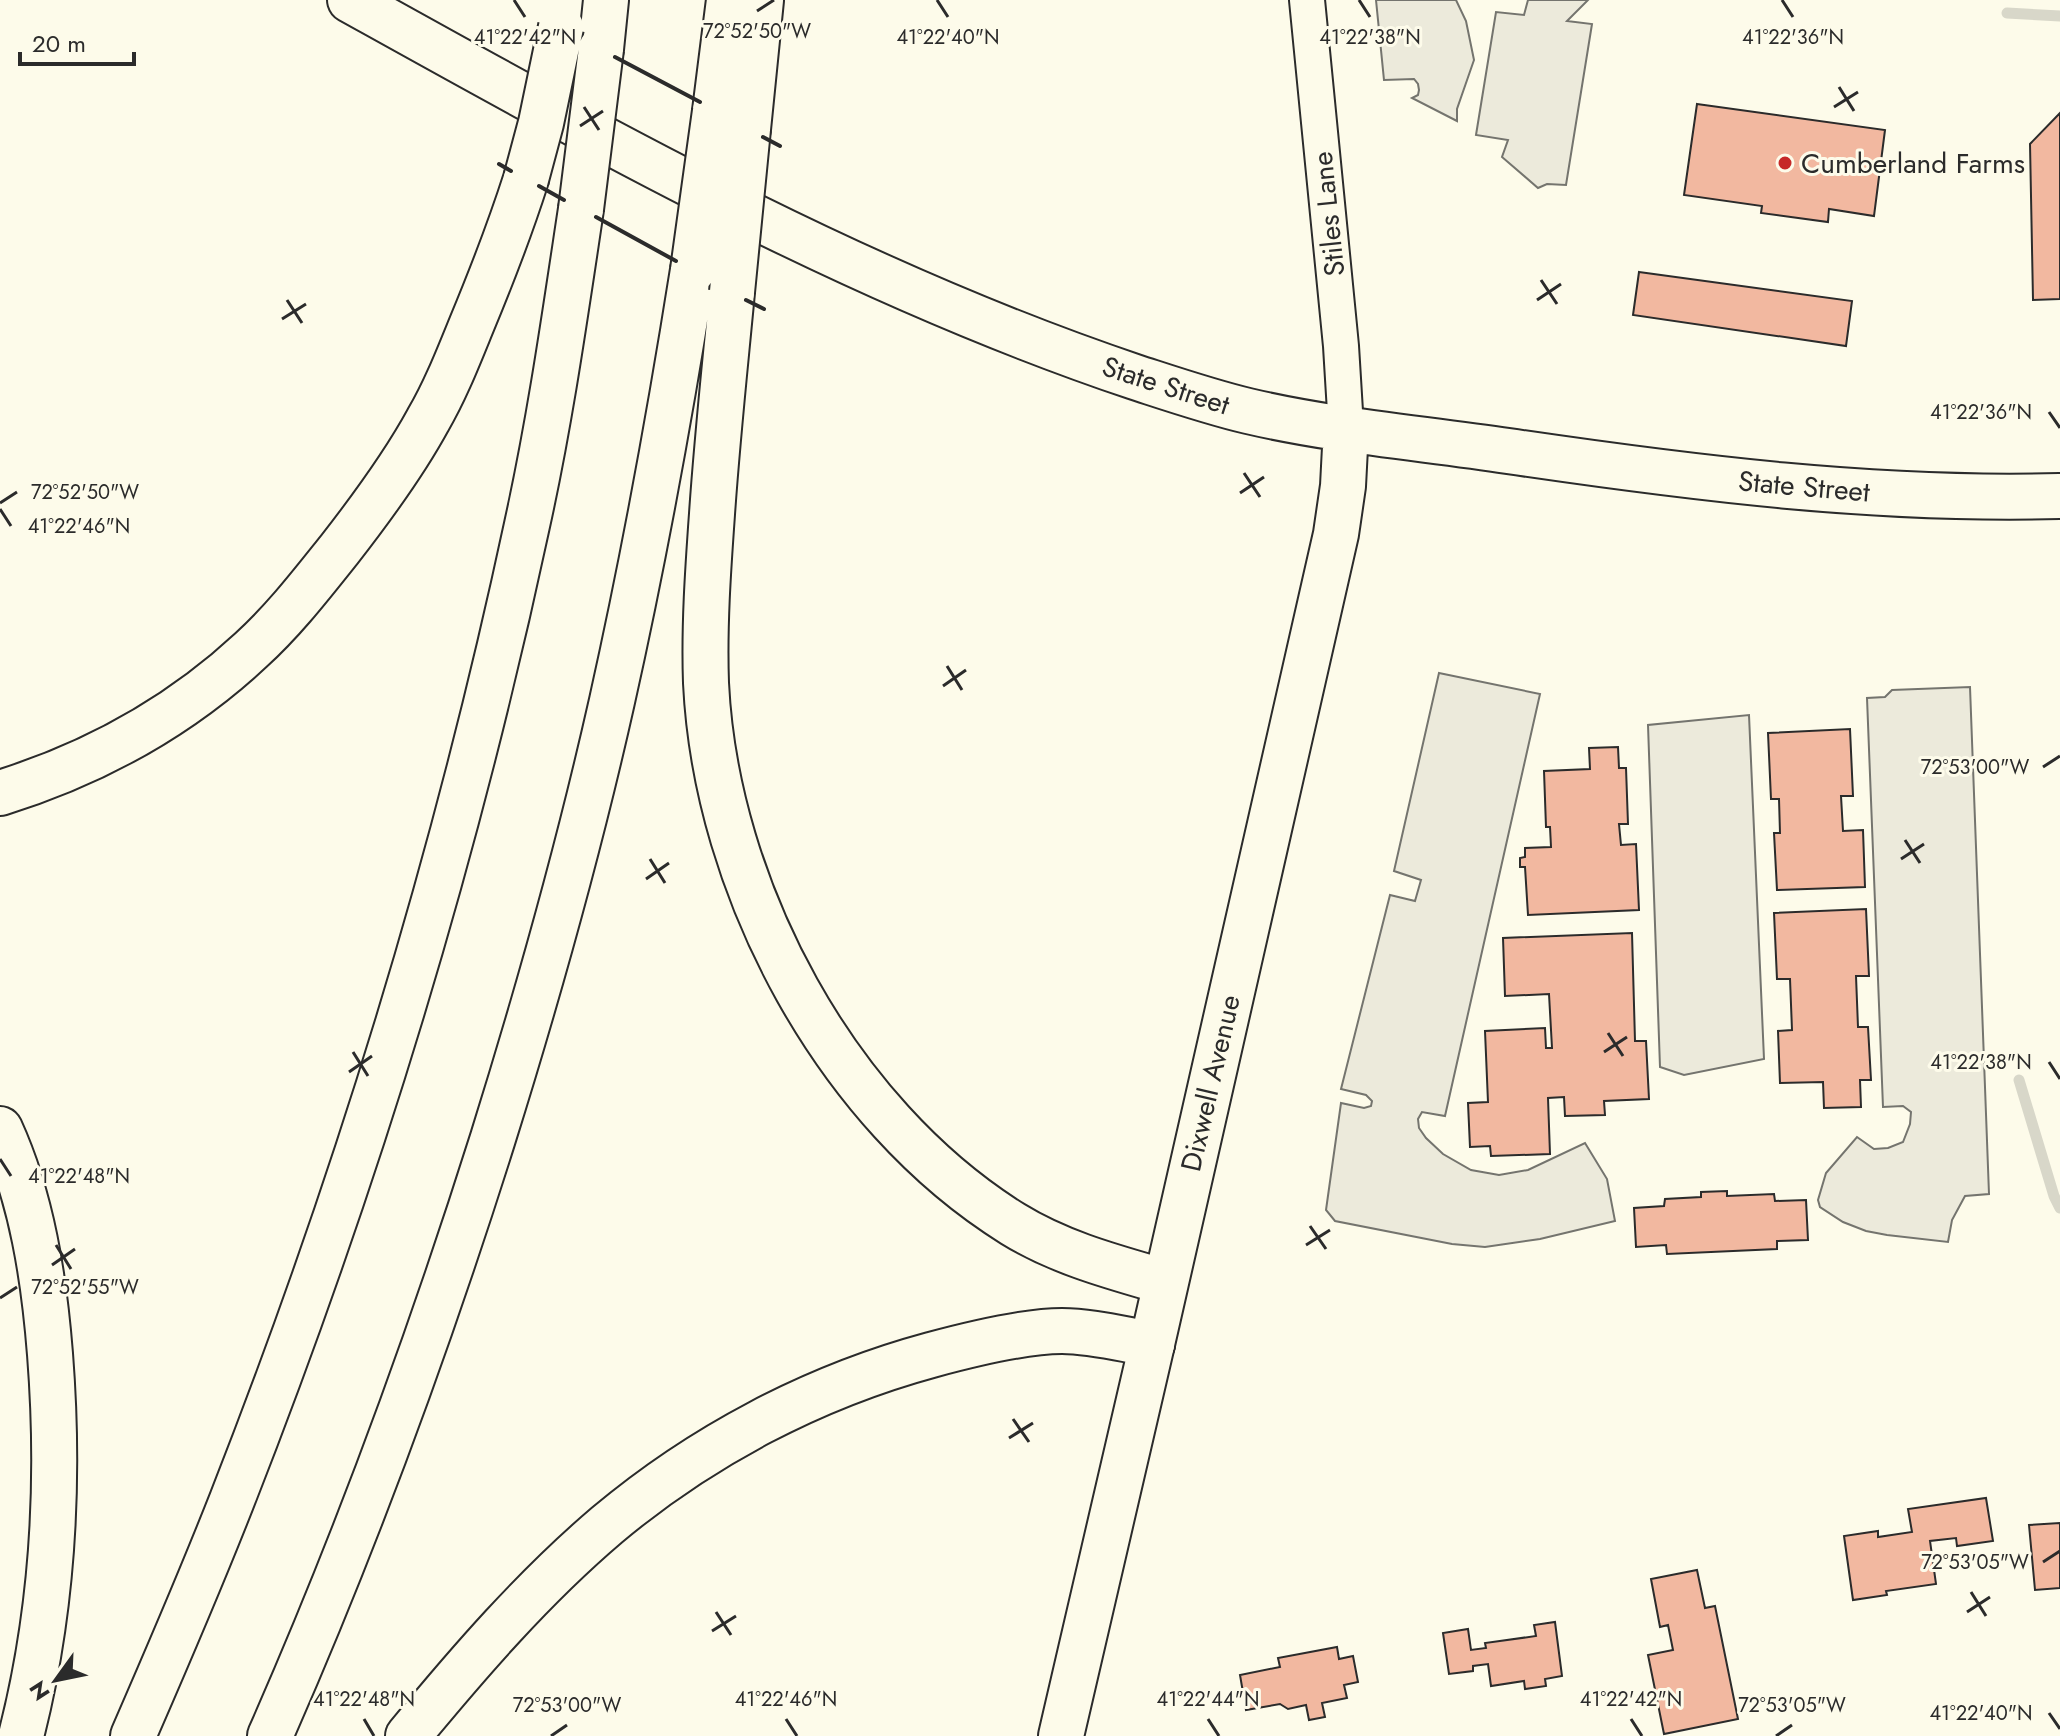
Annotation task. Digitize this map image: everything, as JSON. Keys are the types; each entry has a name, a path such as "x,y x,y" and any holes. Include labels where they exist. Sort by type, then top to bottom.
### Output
{"main road":[{"name":"State Street","path":"350,0 696,189 785,233 922,295 1076,356 1201,398 1246,410 1346,428 1763,484 1966,497 2060,496"},
{"path":"133,1736 226,1515 278,1379 360,1143 421,943 482,719 528,523 559,355 581,209 606,0"},
{"path":"729,0 732,292 708,568 706,684 712,745 724,809 740,859 769,932 808,1008 842,1061 873,1101 927,1158 986,1207 1040,1239 1089,1260 1165,1282"},
{"path":"270,1736 331,1593 407,1395 473,1202 537,994 611,704 657,480 693,270 761,0"},
{"path":"0,793 59,773 105,752 184,704 219,678 252,650 310,587 385,488 429,419 494,271 526,179 564,13"},
{"name":"Dixwell Avenue","path":"1061,1736 1336,534 1343,486 1346,428"},
{"path":"0,1129 26,1203 40,1272 48,1329 54,1437 49,1580 21,1736"},
{"path":"408,1736 493,1637 571,1558 669,1477 739,1434 861,1377 967,1346 1060,1331 1152,1344"}],"street":[{"name":"Stiles Lane","path":"1307,0 1341,346 1346,428"}],"shaded area":[{"path":"1376,0 1456,0 1466,21 1474,60 1457,109 1457,121 1412,98 1418,95 1419,90 1414,79 1384,80"},
{"path":"1528,0 1588,0 1567,21 1592,24 1566,185 1547,184 1538,188 1502,157 1508,140 1476,135 1496,12 1524,15"},
{"path":"1439,673 1540,694 1445,1116 1422,1112 1418,1119 1419,1128 1443,1154 1471,1170 1499,1175 1528,1170 1585,1143 1607,1179 1615,1221 1540,1239 1485,1247 1452,1244 1335,1221 1326,1210 1341,1103 1364,1108 1371,1106 1372,1101 1366,1095 1341,1089 1390,895 1415,901 1421,880 1394,871"},
{"path":"1970,687 1989,1194 1965,1196 1952,1220 1948,1242 1866,1231 1843,1222 1820,1207 1818,1200 1826,1173 1857,1137 1874,1149 1888,1148 1903,1142 1910,1124 1911,1112 1903,1106 1883,1107 1867,698 1885,697 1892,690"},
{"path":"1749,715 1764,1059 1684,1075 1660,1067 1648,725"}],"building":[{"name":"Cumberland Farms","path":"1697,104 1885,130 1874,216 1829,209 1828,222 1761,213 1762,206 1684,195"},
{"path":"2060,113 2060,299 2033,300 2030,144"},
{"path":"1639,272 1852,301 1846,346 1633,315"},
{"path":"1850,729 1853,796 1841,796 1843,831 1863,830 1865,887 1777,890 1774,833 1780,833 1779,799 1771,799 1768,733"},
{"path":"1618,747 1619,768 1626,768 1628,824 1619,824 1621,845 1636,844 1639,910 1528,915 1525,867 1520,867 1520,858 1525,857 1525,848 1551,847 1550,827 1546,827 1544,771 1590,769 1589,748"},
{"path":"1866,909 1869,976 1856,976 1858,1027 1868,1027 1871,1080 1860,1080 1861,1107 1824,1108 1823,1082 1780,1083 1778,1031 1792,1030 1790,979 1777,979 1774,913"},
{"path":"1632,933 1635,1041 1646,1041 1649,1099 1604,1101 1605,1115 1565,1116 1564,1097 1548,1098 1550,1154 1491,1156 1490,1146 1470,1147 1468,1103 1488,1102 1485,1031 1545,1028 1546,1048 1552,1048 1549,994 1505,996 1503,938"},
{"path":"1727,1191 1727,1196 1774,1194 1775,1201 1806,1200 1808,1240 1777,1241 1777,1249 1667,1254 1666,1245 1636,1247 1634,1208 1664,1206 1665,1199 1701,1197 1701,1192"},
{"path":"1986,1498 1993,1541 1957,1546 1956,1538 1930,1541 1936,1584 1886,1591 1887,1595 1853,1600 1844,1536 1878,1531 1878,1537 1912,1532 1908,1509"},
{"path":"2060,1523 2060,1588 2035,1590 2029,1525"},
{"path":"1697,1570 1705,1608 1715,1606 1738,1719 1664,1734 1648,1655 1673,1650 1668,1625 1660,1627 1651,1579"},
{"path":"1555,1622 1562,1676 1545,1679 1546,1686 1525,1689 1524,1681 1491,1686 1488,1664 1473,1666 1473,1671 1449,1674 1443,1633 1468,1629 1471,1650 1486,1648 1485,1643 1536,1636 1534,1625"},
{"path":"1337,1647 1339,1659 1353,1656 1358,1682 1344,1685 1347,1698 1322,1703 1325,1717 1309,1720 1306,1705 1288,1709 1280,1704 1246,1710 1240,1675 1280,1667 1278,1658"}],"waterway":[{"path":"2007,13 2060,16"},
{"path":"2019,1080 2060,1208"}],"wall":[{"path":"615,57 700,102"},
{"path":"763,137 780,146"},
{"path":"499,164 511,171"},
{"path":"539,186 564,200"},
{"path":"596,217 676,261"},
{"path":"746,300 764,309"}],"place":[{"name":"Cumberland Farms","path":"1785,163"}]}
